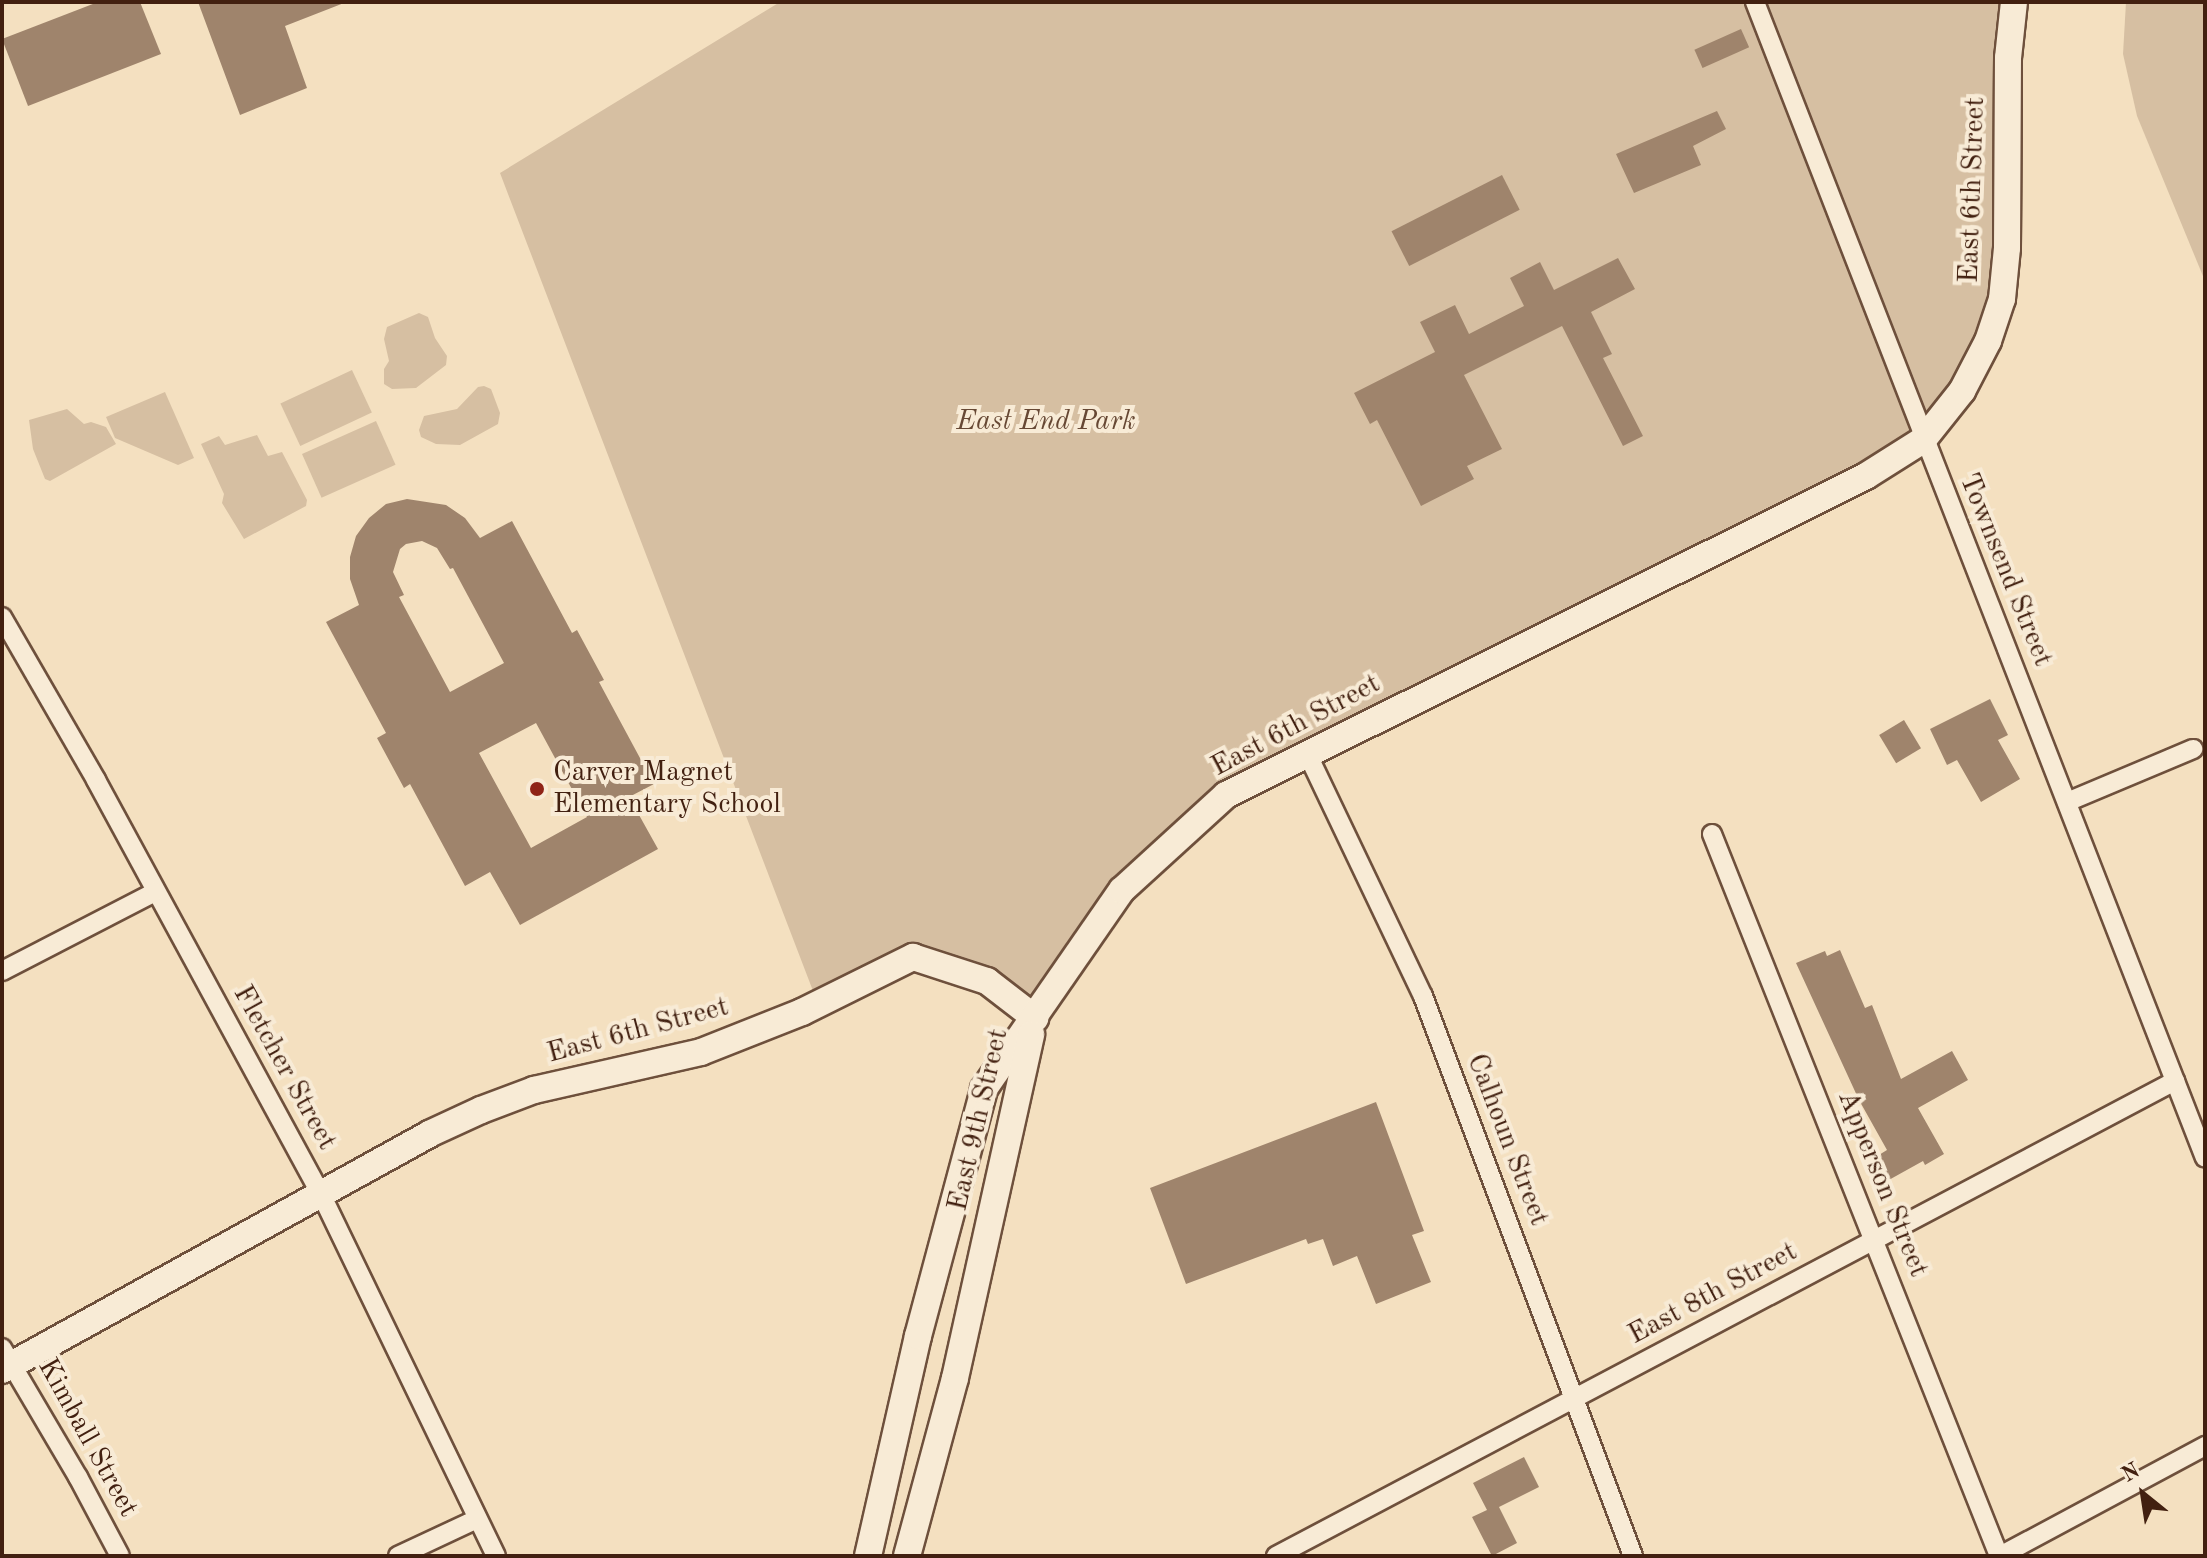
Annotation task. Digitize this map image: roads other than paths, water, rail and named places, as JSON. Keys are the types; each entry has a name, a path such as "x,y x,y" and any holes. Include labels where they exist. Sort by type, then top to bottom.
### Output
{"main road":[{"name":"East 6th Street","path":"6,1360 429,1134 481,1110 534,1090 701,1052 802,1012 913,957 987,981 1035,1018 1122,890 1226,795 1866,476 1923,440 1962,391 1988,341 2002,299 2007,248 2008,58 2014,2"},
{"name":"East 9th Street","path":"868,1556 918,1336 984,1089 1035,1018"},
{"name":"East 9th Street","path":"907,1556 955,1378 1035,1018"}],"street":[{"name":"Townsend Street","path":"1755,2 2205,1158"},
{"name":"Fletcher Street","path":"2,617 321,1194 496,1556"},
{"path":"2067,802 2193,749"},
{"name":"Calhoun Street","path":"1307,753 1423,996 1633,1556"},
{"name":"Apperson Street","path":"1712,834 1999,1556"},
{"path":"2,971 155,892"},
{"name":"East 8th Street","path":"1276,1556 2175,1081"},
{"name":"Kimball Street","path":"6,1360 120,1556"},
{"path":"1999,1556 2205,1446"},
{"path":"398,1556 477,1519"}],"place":[{"name":"Carver Magnet Elementary School","path":"537,789"}],"park label":[{"name":"East End Park","path":"1046,422"}]}
